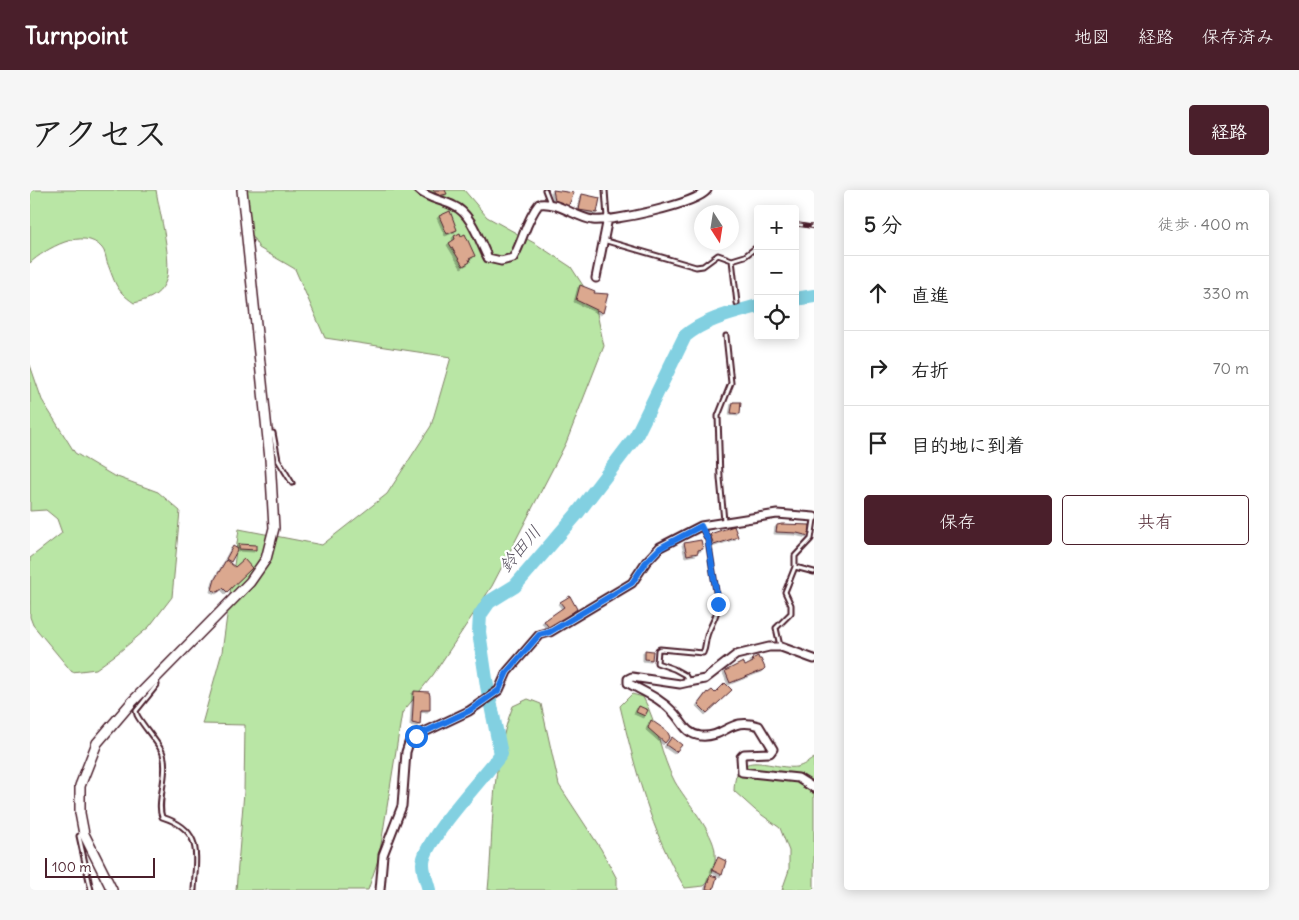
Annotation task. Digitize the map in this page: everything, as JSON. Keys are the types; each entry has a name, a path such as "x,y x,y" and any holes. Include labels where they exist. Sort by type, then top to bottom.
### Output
{"street":[{"path":"112,890 84,834 80,813 80,786 97,743 156,678 250,582 266,559 274,528 268,434 242,190"},
{"path":"418,190 423,194 456,206 465,213 488,258 501,261 513,258 519,248 531,214 539,204 550,203 577,216 596,220 663,209 700,196 707,190"},
{"path":"596,278 608,218"},
{"path":"380,890 382,855 402,806 406,752 409,743 416,736 469,711 499,690 507,672 539,635 550,632 632,583 646,562 660,548 701,526 724,521 777,514 814,518"},
{"path":"814,659 780,647 752,650 736,655 705,679 680,684 632,677 628,679 628,683 658,698 674,713 686,730 692,734 702,736 716,734 738,723 747,721 759,726 771,742 773,749 770,752 744,754 741,757 742,772 798,778 814,788"}],"lane":[{"path":"545,190 550,203"},
{"path":"605,190 608,218"},
{"path":"603,240 696,267 703,266 718,255 732,260 744,256 754,249"},
{"path":"732,260 736,304"},
{"path":"724,521 718,416 731,383 726,336"},
{"path":"268,434 273,433 278,460 292,483"},
{"path":"780,647 776,628 791,613 791,604 784,592 795,567 796,556 811,539 814,518"},
{"path":"689,682 685,675 656,664 656,660 660,649 681,649 699,654 703,652 706,645 705,639 718,611 708,540 701,526"},
{"path":"795,567 814,572"},
{"path":"156,678 157,685 136,711 136,715 164,754 164,786 160,803 162,817 187,828 193,840 196,859 194,890"},
{"path":"84,834 79,836 91,890"}],"green space":[{"path":"30,190 156,190 167,251 168,264 165,283 152,297 134,303 116,285 103,249 94,242 85,239 75,239 55,246 30,263"},
{"path":"241,190 464,190 487,217 536,244 571,267 595,304 604,346 566,443 492,586 433,675 402,713 379,857 368,890 236,890 244,792 245,725 202,724 222,652 239,529 322,545 387,494 431,426 451,357 325,338 295,269 259,248 241,216"},
{"path":"30,365 42,400 75,453 112,475 158,492 180,511 172,597 149,627 96,669 72,672 33,625 30,617 30,558 62,533 57,519 46,510 30,511"},
{"path":"632,694 643,697 670,772 710,835 715,852 715,862 712,874 704,886 685,888 653,823 638,776 620,706"},
{"path":"528,699 541,704 559,785 601,849 617,879 617,890 488,890 494,796 500,750 513,706"},
{"path":"814,758 814,890 782,890 789,870 789,851 780,828 755,810 734,791 736,777 741,768 748,764 797,767 804,765"}],"building":[{"path":"433,190 445,190 447,194 438,196"},
{"path":"553,190 574,193 568,207 555,200"},
{"path":"582,194 600,198 597,213 579,210"},
{"path":"450,211 457,230 447,234 439,216"},
{"path":"460,233 461,236 465,234 475,256 469,259 470,262 463,266 449,243 455,239 454,236"},
{"path":"580,285 595,291 594,293 608,294 603,313 576,300"},
{"path":"733,402 741,402 740,414 731,413"},
{"path":"777,525 810,525 810,534 809,536 797,533 776,532"},
{"path":"734,526 738,537 714,545 710,534"},
{"path":"701,540 703,549 698,550 698,553 687,555 684,543"},
{"path":"239,544 256,545 256,550 239,549"},
{"path":"233,546 238,549 231,562 226,559"},
{"path":"244,559 252,568 227,592 223,588 218,592 212,590 215,579 226,560 235,567"},
{"path":"570,596 577,609 550,629 544,621 564,607 560,602"},
{"path":"645,650 653,651 652,660 645,659"},
{"path":"758,656 765,668 763,670 730,683 725,671 743,662 745,666 753,662 752,659"},
{"path":"725,683 732,690 707,713 698,704 707,692 712,690 715,693"},
{"path":"414,691 429,692 430,696 430,710 421,710 420,725 412,723"},
{"path":"639,706 648,710 645,716 636,712"},
{"path":"651,720 667,731 670,737 665,743 648,728"},
{"path":"672,737 682,745 676,752 666,745"},
{"path":"718,857 726,861 722,875 712,870"},
{"path":"710,875 717,877 713,890 706,889"}],"waterway":[{"name":"鈴田川","path":"799,298 814,296"},
{"name":"鈴田川","path":"429,890 423,867 425,854 443,825 501,754 487,686 479,632 480,615 489,602 515,586 576,515 636,436 685,336 710,321 754,307"}],"railway":[{"path":"799,225 814,227"}],"route":[{"path":"416,736 441,726 469,711 499,690 507,672 539,635 550,632 632,583 646,562 660,548 684,533 701,526 708,540 718,604"}]}
